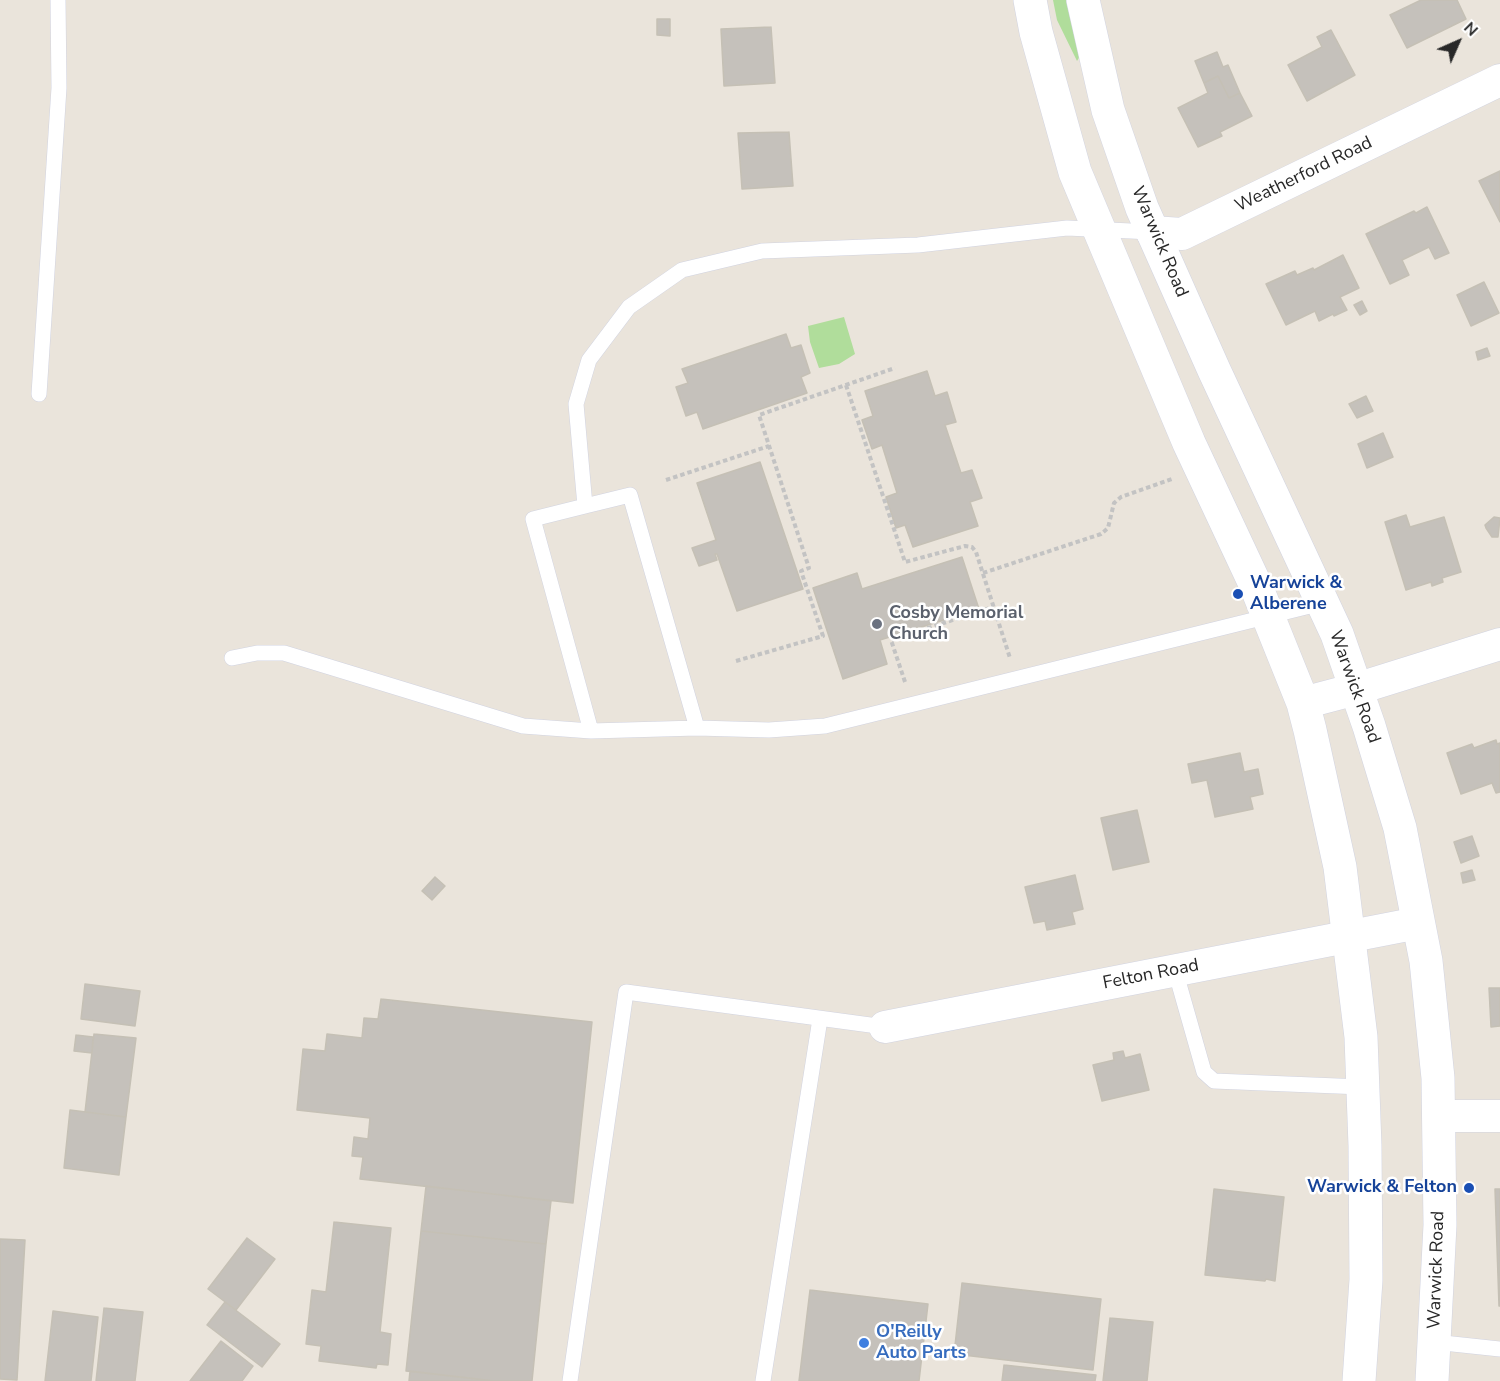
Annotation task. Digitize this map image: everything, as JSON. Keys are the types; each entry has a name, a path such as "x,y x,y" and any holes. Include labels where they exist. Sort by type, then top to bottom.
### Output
{"main road":[{"path":"1030,0 1038,41 1075,172 1189,443 1268,617 1303,703 1340,867 1361,1037 1366,1280 1359,1381"},
{"name":"Warwick Road","path":"1083,0 1108,110 1142,208 1214,370 1337,634 1370,726 1400,828 1429,994 1438,1078 1440,1226 1432,1381"}],"street":[{"name":"Weatherford Road","path":"1152,232 1182,234 1500,80"},
{"path":"1303,703 1500,644"},
{"name":"Felton Road","path":"885,1027 1418,923"},
{"path":"1439,1116 1500,1116"}],"lane":[{"path":"39,394 59,88 58,0"},
{"name":"Weatherford Road","path":"585,506 576,404 589,360 629,307 681,270 762,251 918,244 1067,228 1152,232"},
{"path":"591,731 533,519 630,495 697,728"},
{"path":"232,657 256,653 284,653 523,726 591,731 697,728 769,730 825,726 1322,603"},
{"path":"1175,970 1204,1072 1214,1081 1362,1087"},
{"path":"570,1381 626,992 885,1027"},
{"path":"763,1381 820,1019"},
{"path":"1434,1342 1500,1349"}],"path":[{"path":"736,662 823,636 801,571 809,568 759,415 895,368"},
{"path":"846,385 905,562 965,546 972,547 976,552 1011,663"},
{"path":"666,480 769,446"},
{"path":"983,573 1101,534 1108,528 1114,503 1121,497 1178,476"},
{"path":"906,688 891,640 993,607"}],"green space":[{"path":"1053,0 1067,0 1080,56 1077,61 1057,20"},
{"path":"844,317 855,354 839,364 819,368 810,342 808,326"}],"building":[{"path":"1421,0 1457,0 1466,19 1407,48 1390,15"},
{"path":"657,19 670,19 670,36 657,35"},
{"path":"771,27 775,83 724,86 721,29"},
{"path":"1331,30 1355,75 1307,101 1288,65 1322,47 1317,37"},
{"path":"1217,52 1223,67 1228,65 1240,93 1229,98 1218,76 1204,83 1195,61"},
{"path":"1218,76 1229,98 1240,93 1252,116 1220,132 1222,136 1198,147 1178,108 1208,93 1204,83"},
{"path":"789,132 793,186 742,189 738,133"},
{"path":"1500,171 1500,222 1479,181"},
{"path":"1427,207 1449,253 1435,259 1429,247 1402,260 1409,275 1390,284 1366,234"},
{"path":"1343,255 1359,288 1340,297 1347,310 1319,321 1315,311 1286,325 1266,284 1295,271 1297,275 1313,268 1314,270"},
{"path":"1484,282 1499,313 1471,326 1457,295"},
{"path":"1362,301 1367,311 1360,315 1354,305"},
{"path":"786,334 791,348 801,345 810,373 801,377 807,393 703,429 697,412 686,416 676,387 688,383 682,369"},
{"path":"1487,348 1490,356 1478,360 1476,352"},
{"path":"927,371 935,396 947,392 956,422 945,425 961,473 972,470 982,498 970,502 978,526 913,547 905,525 896,528 886,497 897,493 882,445 872,449 862,420 873,416 865,391"},
{"path":"1366,396 1373,411 1357,418 1349,404"},
{"path":"1383,433 1393,457 1367,468 1358,444"},
{"path":"760,462 803,589 737,611 717,554 715,554 717,560 699,566 692,548 716,540 697,483"},
{"path":"1406,515 1410,527 1444,517 1461,572 1442,578 1443,582 1432,586 1431,582 1406,590 1385,522"},
{"path":"1494,517 1500,518 1498,537 1492,537 1485,525"},
{"name":"Cosby Memorial Church","path":"962,557 979,609 880,640 887,664 843,679 813,588 857,573 862,589"},
{"path":"1496,740 1497,744 1500,743 1500,792 1496,793 1492,783 1461,794 1447,753 1472,744 1474,748"},
{"path":"1240,753 1244,772 1258,769 1263,794 1250,797 1253,809 1215,817 1207,780 1192,783 1188,764"},
{"path":"1137,810 1149,862 1113,870 1101,818"},
{"path":"1472,836 1479,856 1461,863 1454,842"},
{"path":"1472,870 1475,880 1463,883 1461,873"},
{"path":"1075,875 1083,909 1072,912 1075,924 1047,930 1045,921 1034,923 1025,887"},
{"path":"435,877 445,886 432,900 422,891"},
{"path":"85,984 140,991 135,1026 81,1019"},
{"path":"1489,988 1500,988 1500,1026 1491,1027"},
{"path":"381,999 592,1022 573,1203 360,1179 363,1157 352,1156 354,1137 368,1139 370,1118 297,1110 303,1049 325,1051 327,1034 362,1038 364,1018 378,1019"},
{"path":"94,1034 136,1038 126,1117 85,1112"},
{"path":"76,1035 93,1037 92,1053 74,1051"},
{"path":"1123,1051 1125,1058 1140,1054 1149,1090 1102,1101 1093,1065 1114,1060 1113,1053"},
{"path":"70,1110 126,1117 119,1175 64,1168"},
{"path":"426,1186 551,1201 546,1244 421,1231"},
{"path":"1214,1189 1284,1197 1275,1281 1205,1275"},
{"path":"1495,1189 1500,1189 1500,1306 1499,1306"},
{"path":"334,1222 391,1228 380,1332 391,1334 388,1365 377,1364 376,1368 319,1361 321,1346 306,1344 312,1290 326,1292"},
{"path":"421,1231 546,1244 532,1381 494,1381 406,1371"},
{"path":"247,1238 275,1259 236,1310 208,1289"},
{"path":"0,1239 25,1240 17,1380 0,1379"},
{"path":"962,1283 1101,1299 1093,1370 954,1354"},
{"name":"O'Reilly Auto Parts","path":"810,1290 928,1304 919,1381 799,1381"},
{"path":"225,1302 280,1344 262,1367 207,1325"},
{"path":"104,1308 143,1312 135,1381 96,1381"},
{"path":"53,1311 98,1317 91,1381 45,1381"},
{"path":"1110,1318 1153,1322 1147,1381 1103,1381"},
{"path":"221,1341 253,1366 242,1381 190,1381"},
{"path":"1004,1365 1096,1375 1095,1381 1002,1381"},
{"path":"410,1371 494,1381 409,1381"}],"place":[{"name":"Warwick & Alberene","path":"1238,594"},
{"name":"Cosby Memorial Church","path":"877,624"},
{"name":"Warwick & Felton","path":"1469,1188"},
{"name":"O'Reilly Auto Parts","path":"864,1343"}]}
